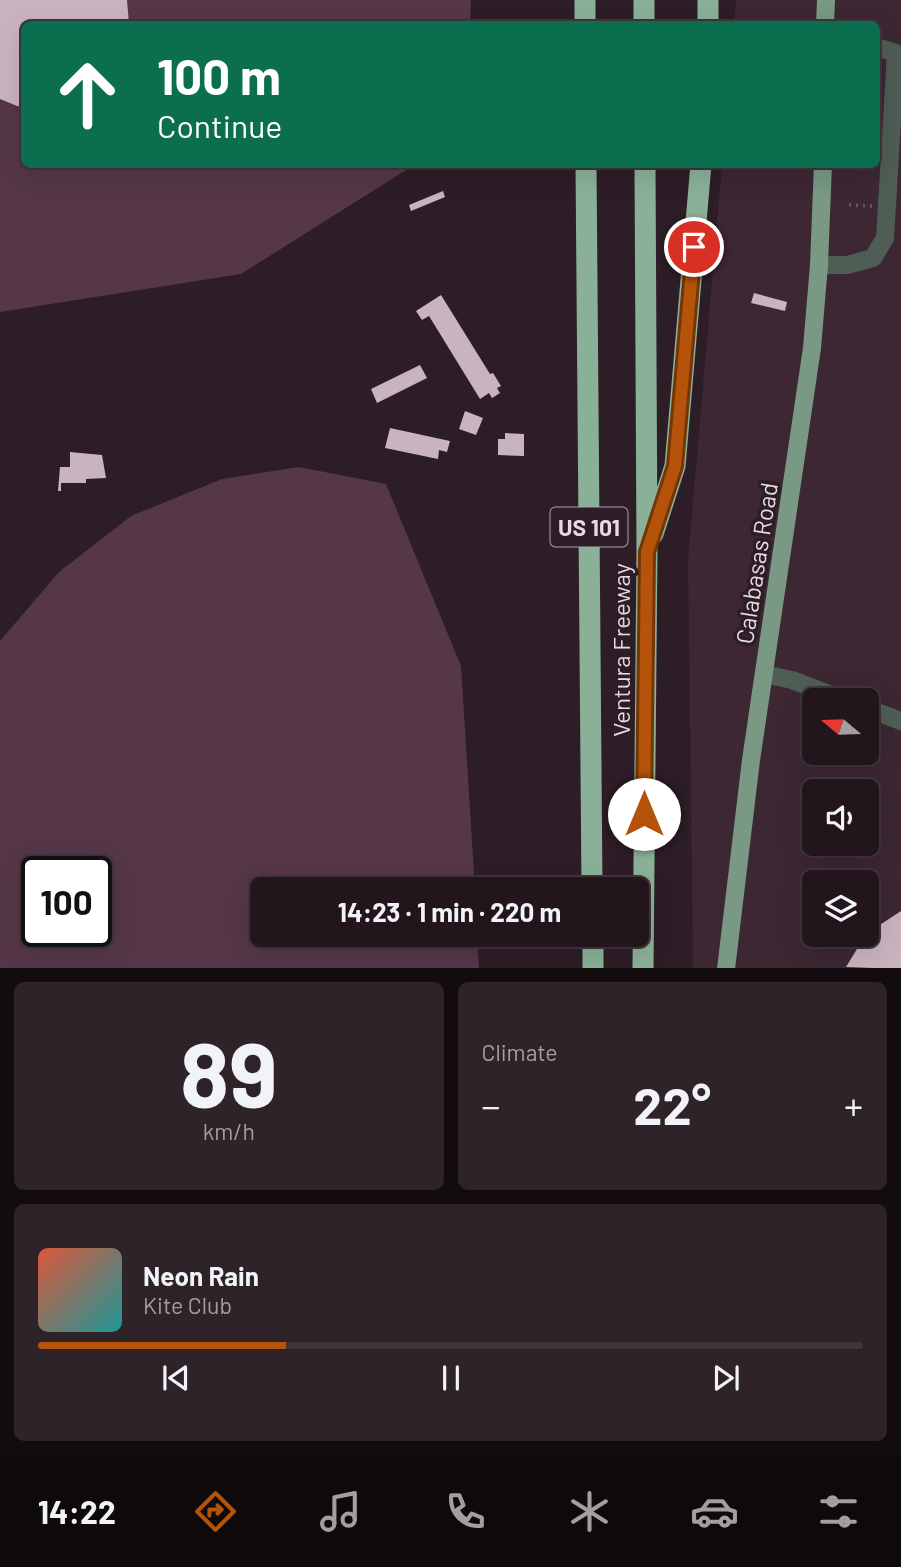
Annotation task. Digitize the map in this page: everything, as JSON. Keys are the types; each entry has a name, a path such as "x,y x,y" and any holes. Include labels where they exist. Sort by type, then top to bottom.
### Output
{"highway":[{"path":"585,0 585,21"},
{"path":"644,0 645,21"},
{"path":"708,0 708,21"},
{"name":"Ventura Freeway","path":"586,168 592,877"},
{"name":"Ventura Freeway","path":"643,968 647,552 645,168"},
{"path":"647,552 675,466 701,168"},
{"path":"593,947 593,968"}],"main road":[{"path":"825,21 826,0"},
{"name":"Calabasas Road","path":"726,968 764,674 812,348 820,265 823,168"}],"lane":[{"path":"820,265 847,265 873,257 885,238 896,53 880,48"},
{"path":"764,674 813,688"},
{"path":"879,713 901,721"}],"shaded area":[{"path":"0,0 471,0 470,21 21,21 21,168 409,168 241,274 0,312"},
{"path":"736,0 901,0 901,968 693,968 688,560 722,168 880,168 880,21 734,21"},
{"path":"299,467 386,484 461,666 474,877 250,877 250,947 478,947 479,968 0,968 0,641 59,572 131,516 222,479"}],"building":[{"path":"0,0 127,0 129,21 21,21 21,107 0,99"},
{"path":"443,191 445,197 411,211 409,205"},
{"path":"754,293 787,302 785,311 751,303"},
{"path":"441,295 490,374 493,373 501,386 497,388 500,393 492,398 489,393 480,399 429,316 422,320 416,311"},
{"path":"420,365 427,378 377,403 371,389"},
{"path":"465,411 483,418 476,435 459,429"},
{"path":"390,428 450,441 447,452 439,450 438,459 385,448"},
{"path":"505,433 524,434 524,456 498,455 498,439 505,439"},
{"path":"70,452 102,455 106,478 86,479 86,483 61,483 61,491 58,491 60,467 70,467"},
{"path":"901,911 901,968 846,967 858,947 879,947 879,925"}],"route":[{"path":"644,814 647,552 675,466 694,247"}]}
